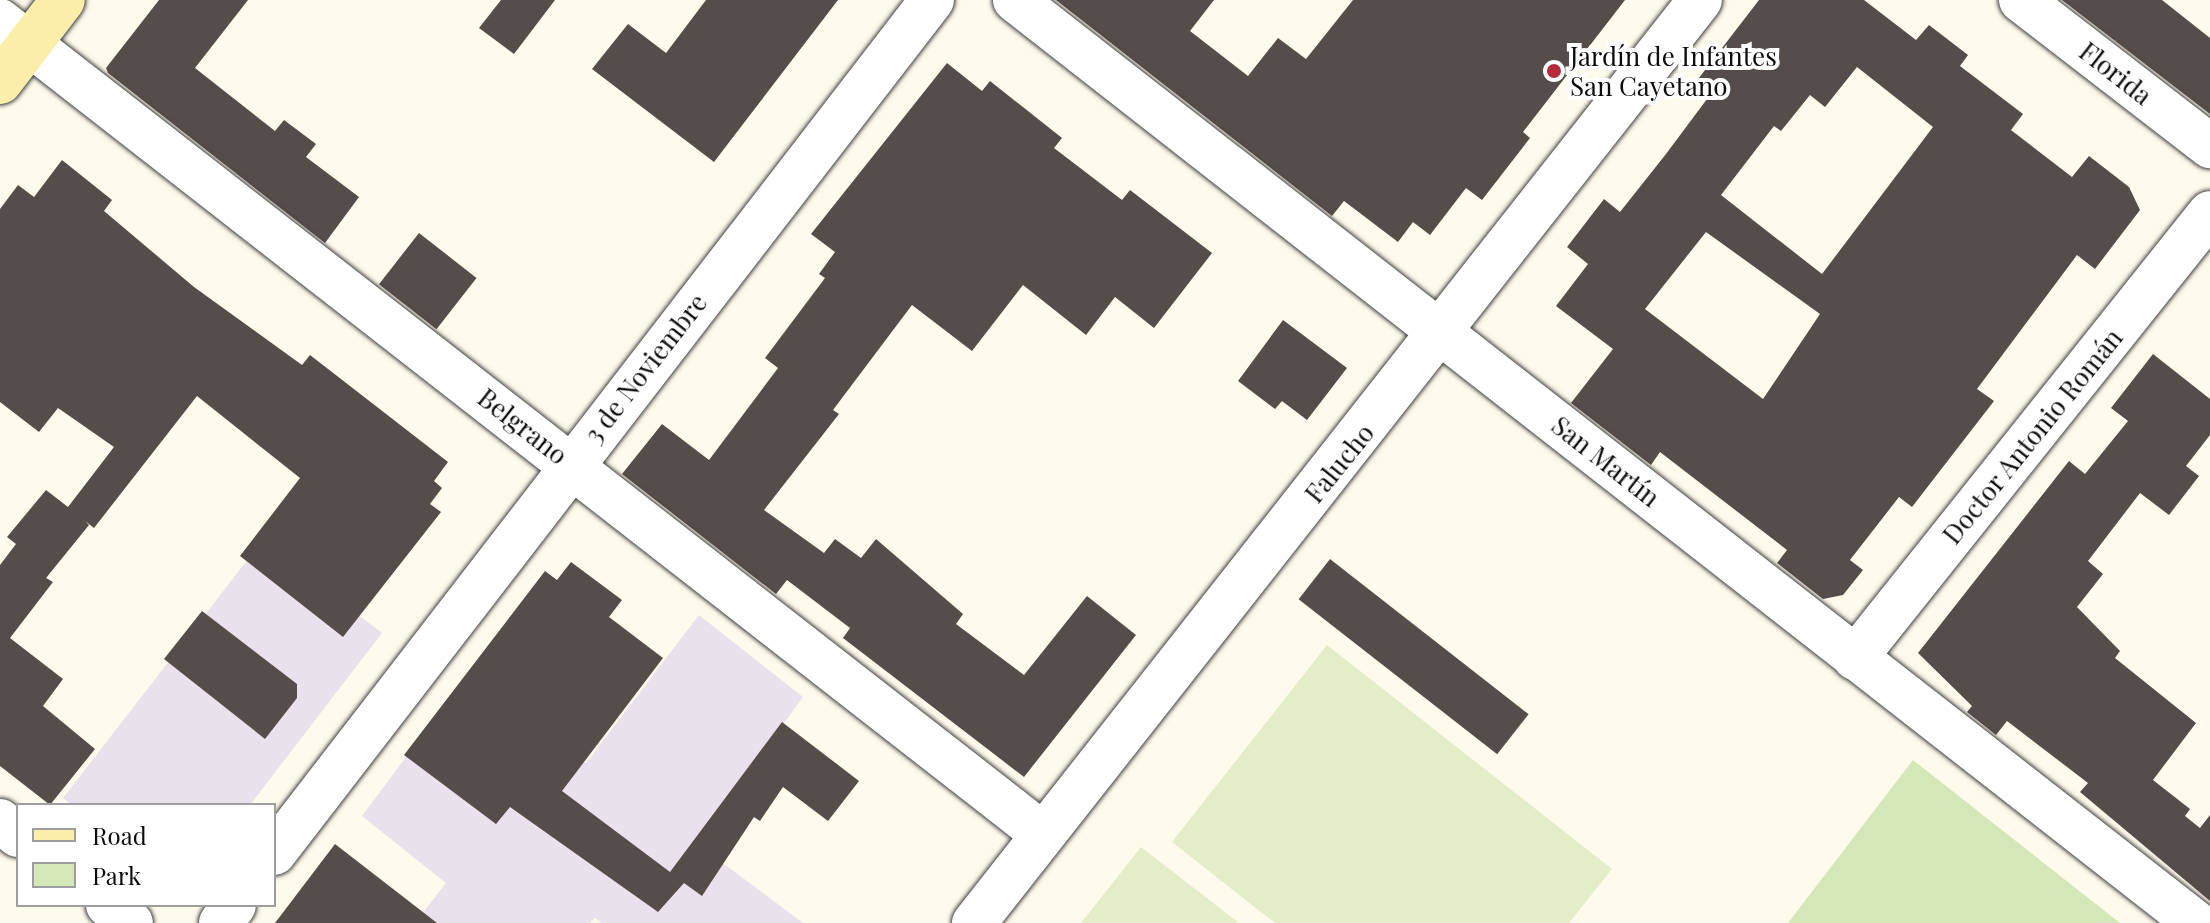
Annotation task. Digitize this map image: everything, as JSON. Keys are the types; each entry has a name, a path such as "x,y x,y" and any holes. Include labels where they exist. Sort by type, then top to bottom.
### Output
{"main road":[{"path":"0,82 15,33 63,0"}],"street":[{"name":"3 de Noviembre","path":"276,850 571,463 932,0"},
{"name":"San Martín","path":"1015,0 2196,923"},
{"name":"Falucho","path":"974,923 1443,332 1700,0"},
{"name":"Florida","path":"2021,0 2210,146"},
{"name":"Belgrano","path":"15,33 571,463 1043,834"},
{"name":"Doctor Antonio Román","path":"1855,658 2210,213"},
{"path":"0,821 16,833"},
{"path":"111,907 131,923"}],"shaded area":[{"path":"262,541 382,633 252,803 69,803 63,798"},
{"path":"699,615 803,697 696,843 803,923 601,923 595,918 590,923 415,923 446,883 362,816 468,674 586,763"}],"green space":[{"path":"1327,645 1612,869 1569,923 1275,923 1172,842"},
{"path":"1913,760 2120,923 1788,923"},
{"path":"1141,847 1239,923 1081,923"}],"building":[{"path":"159,0 248,0 195,68 275,131 284,120 316,144 306,157 359,197 325,243 108,73 106,68"},
{"path":"501,0 555,0 514,54 479,28"},
{"path":"706,0 838,0 714,162 592,69 628,24 666,53"},
{"path":"1056,0 1214,0 1190,31 1248,76 1278,38 1306,59 1353,0 1625,0 1523,132 1530,138 1482,200 1466,188 1430,235 1413,222 1398,242 1344,201 1332,216"},
{"path":"1759,0 1864,0 1916,40 1929,25 1968,55 1960,66 2023,114 2011,130 2072,177 2089,156 2129,187 2140,210 2095,269 2077,255 1977,389 1994,401 1912,507 1899,497 1850,560 1863,570 1843,595 1823,599 1777,563 1787,550 1660,452 1651,465 1571,403 1613,349 1556,306 1588,264 1567,247 1604,199 1620,212 1666,154 1707,99 1692,87","holes":["1857,67 1933,127 1822,274 1721,195 1774,126 1781,131 1810,95 1825,107","1706,232 1820,314 1763,399 1645,309"]},
{"path":"2062,0 2162,0 2210,38 2210,114"},
{"path":"947,63 982,91 990,81 1062,138 1054,148 1122,200 1130,190 1212,253 1154,328 1115,297 1086,335 1023,285 972,351 912,305 833,410 839,414 764,510 824,553 835,539 861,558 876,539 963,614 956,624 1024,675 1087,596 1136,635 1024,777 843,638 850,628 787,580 776,594 622,474 662,424 709,460 778,368 765,358 825,278 819,274 835,252 811,234"},
{"path":"62,160 112,200 104,211 194,287 302,365 310,355 448,462 434,481 442,488 430,504 441,512 343,637 240,556 300,478 197,396 94,528 85,521 89,525 46,578 53,582 10,638 63,679 43,706 95,749 52,803 47,803 0,766 0,565 16,544 7,537 46,490 68,507 114,447 58,408 39,432 0,402 0,209 18,185 34,197"},
{"path":"419,233 477,278 437,329 379,284"},
{"path":"1283,320 1347,368 1307,420 1282,401 1275,409 1238,381"},
{"path":"2153,354 2210,399 2210,435 2186,466 2199,476 2169,515 2140,493 2088,561 2103,574 2077,607 2120,651 2115,658 2196,723 2153,780 2190,809 2185,816 2200,828 2210,815 2210,901 2080,792 2088,783 2007,721 1996,735 1967,712 1972,706 1918,653 2069,461 2085,474 2128,421 2111,408"},
{"path":"1330,559 1529,714 1497,754 1299,599"},
{"path":"571,562 622,600 609,617 663,658 562,791 670,872 782,722 859,781 828,821 783,787 760,821 754,817 702,896 684,883 658,912 510,807 496,824 404,755 545,571 557,580"},
{"path":"202,611 297,684 297,698 265,739 164,659"},
{"path":"335,844 437,923 275,923"}],"place":[{"name":"Jardín de Infantes San Cayetano","path":"1554,71"}]}
